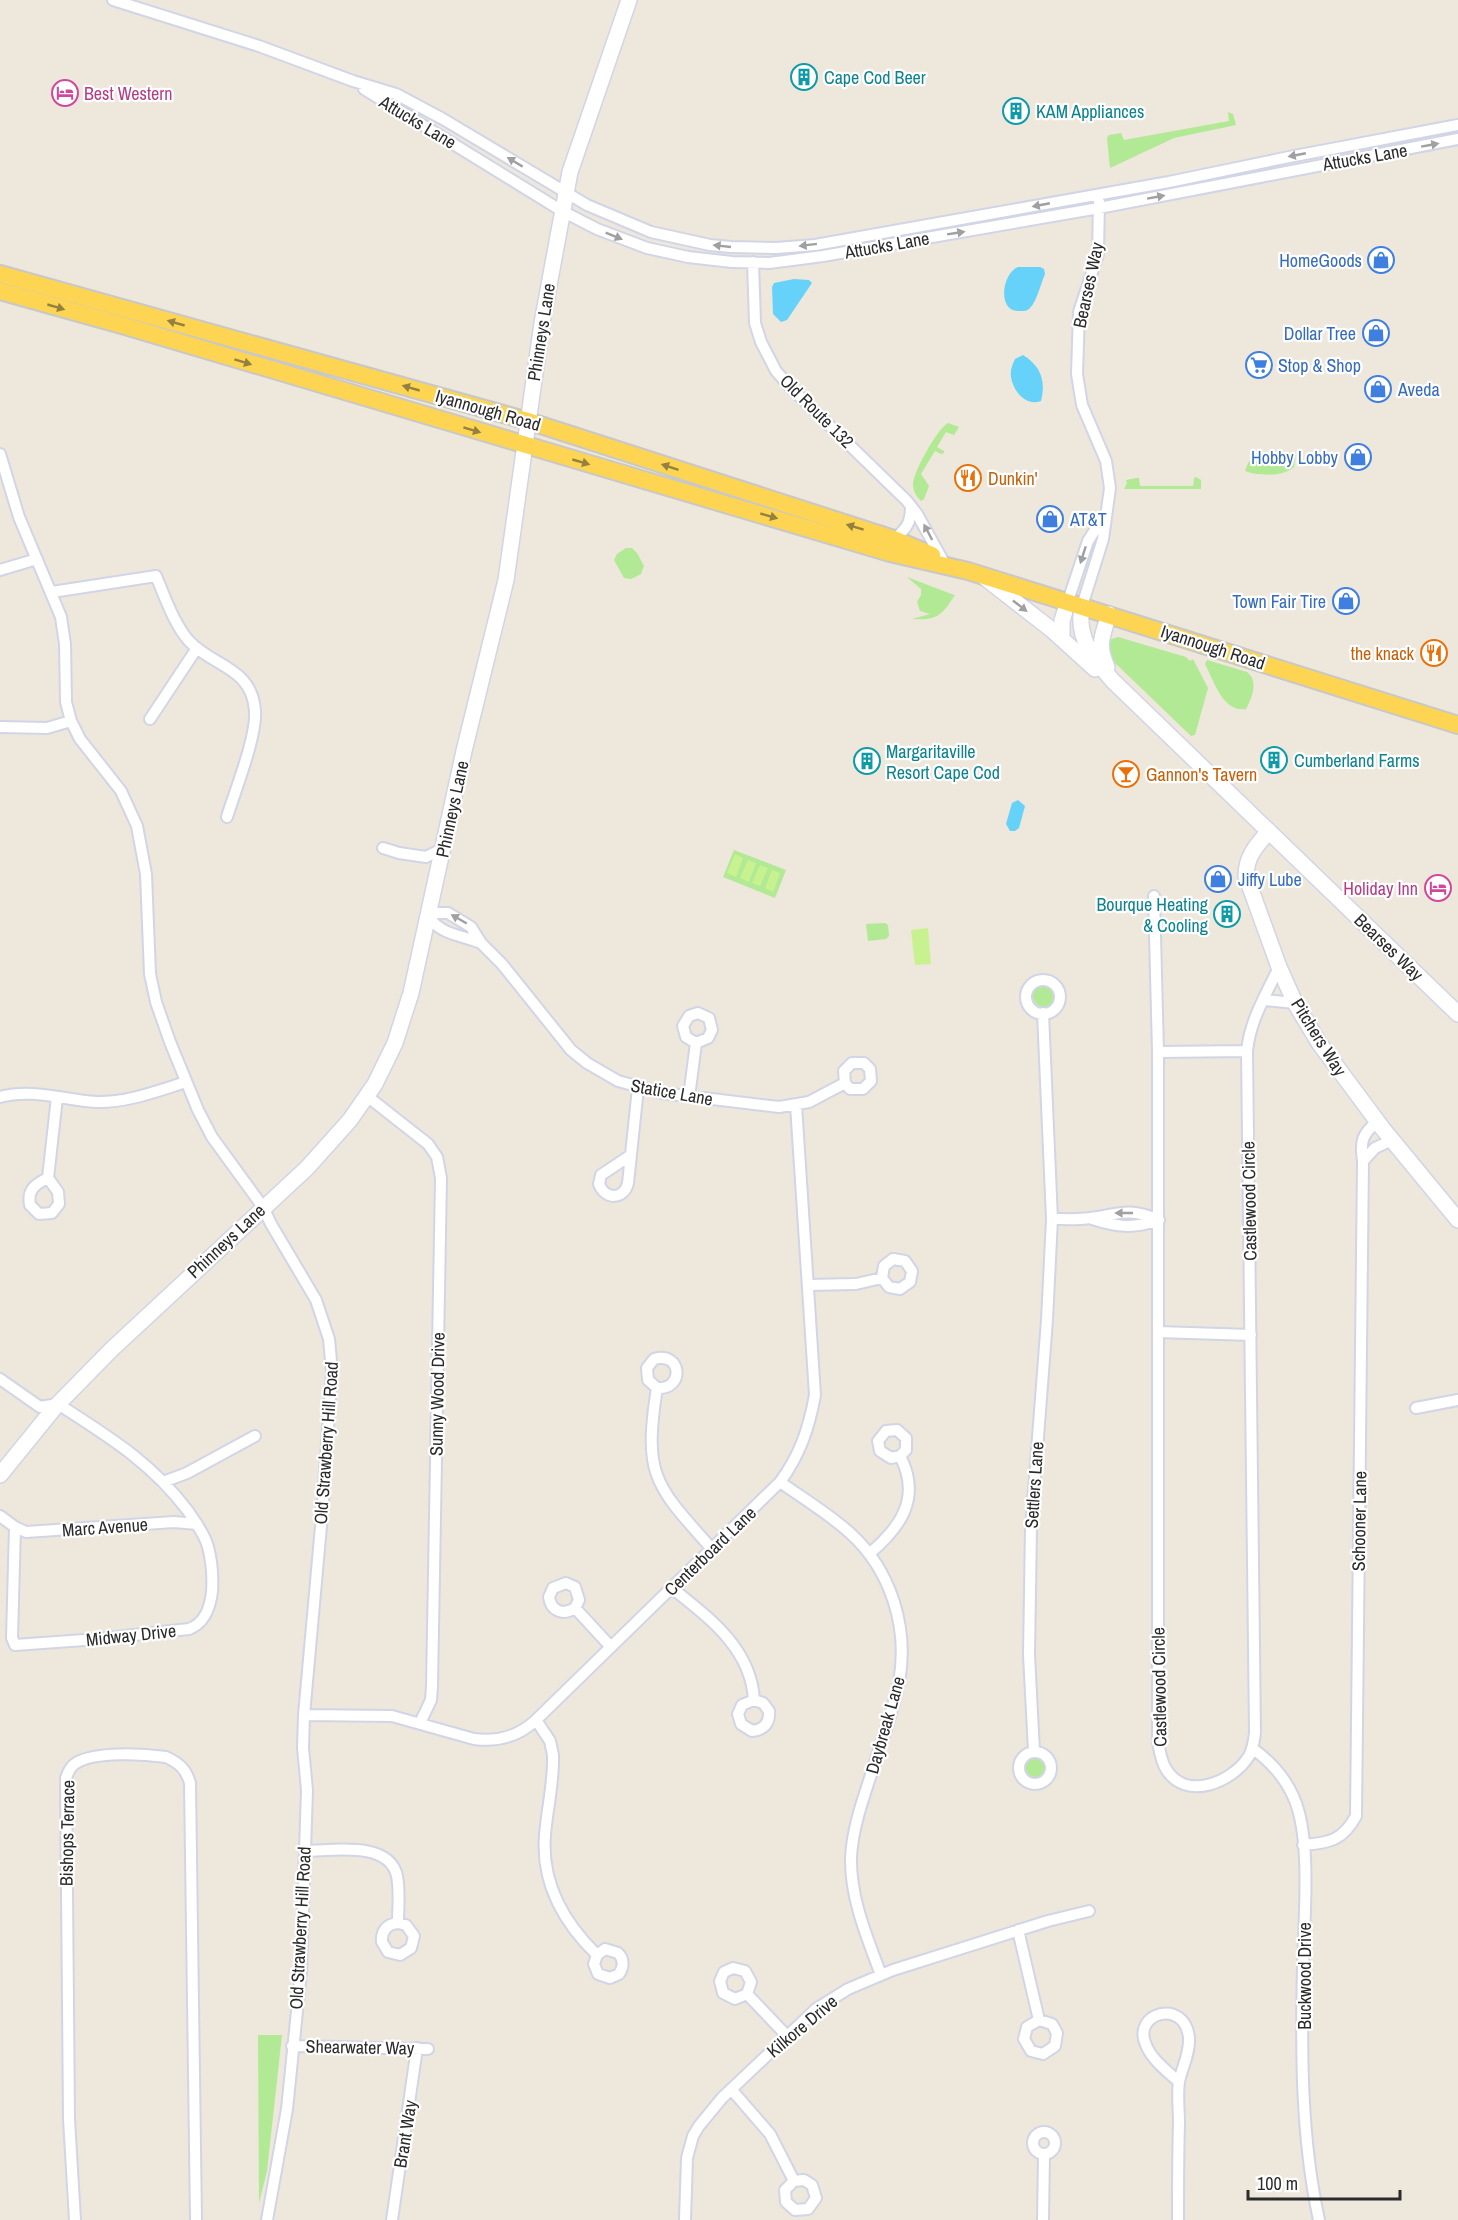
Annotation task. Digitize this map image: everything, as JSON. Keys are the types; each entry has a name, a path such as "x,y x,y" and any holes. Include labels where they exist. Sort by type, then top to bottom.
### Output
{"main road":[{"name":"Phinneys Lane","path":"0,1475 58,1404 126,1336 324,1150 355,1114 389,1056 400,1030 411,993 466,741 506,580 542,323 565,193 575,155 628,0"},
{"name":"Iyannough Road","path":"0,274 528,421 894,539 974,572"},
{"name":"Iyannough Road","path":"0,291 122,325 890,553 974,572 1458,726"},
{"path":"974,572 1062,639"},
{"name":"Bearses Way","path":"1075,603 1062,621 1062,639 1087,664 1113,681"},
{"name":"Bearses Way","path":"1075,603 1084,642 1094,659 1113,681 1458,1014"},
{"path":"1109,614 1100,649 1113,681"},
{"name":"Pitchers Way","path":"1269,831 1251,854 1247,862 1246,876 1279,967 1295,1003 1319,1043 1377,1122 1458,1220"}],"street":[{"name":"Attucks Lane","path":"113,0 283,54 353,81 396,94 565,193 618,219 661,234 710,244 776,248 815,245 1099,195 1458,125"},
{"name":"Attucks Lane","path":"353,81 562,211 615,237 647,248 688,257 753,262 804,259 1099,208 1458,140"},
{"name":"Bearses Way","path":"1075,603 1088,542 1105,513 1109,498 1109,474 1106,461 1082,405 1077,374 1078,320 1098,254 1099,195"},
{"name":"Old Route 132","path":"753,262 755,322 761,342 776,370 792,389 885,477 911,506 942,559"},
{"name":"Old Strawberry Hill Road","path":"0,454 19,517 57,605 64,630 64,689 71,721 80,739 121,791 137,826 146,874 152,987 186,1082 212,1137 263,1207 316,1300 332,1352 322,1515 304,1715 307,1790 303,1936 282,2142 267,2220"},
{"path":"894,539 909,525 911,506"},
{"path":"0,570 36,559"},
{"path":"51,592 156,576 182,632 197,648 239,675 250,692 256,713 254,729 227,817"},
{"path":"150,719 197,648"},
{"path":"0,727 47,728 71,721"},
{"path":"383,848 399,854 426,857 444,849"},
{"name":"Castlewood Circle","path":"1154,896 1159,1220 1158,1728 1161,1755 1167,1770 1175,1779 1191,1786 1201,1787 1218,1782 1236,1770 1246,1760 1252,1748 1255,1733 1247,1051 1250,1029 1279,967"},
{"name":"Statice Lane","path":"481,943 441,930 435,926 429,916 436,913 452,915 471,927 481,943 508,971 571,1050 603,1073 638,1088 770,1107 809,1102 845,1083"},
{"path":"1264,1000 1295,1003"},
{"name":"Settlers Lane","path":"1034,1751 1029,1655 1031,1528 1047,1320 1052,1219 1043,1013"},
{"path":"690,1097 696,1042"},
{"path":"1158,1052 1247,1051"},
{"path":"0,1097 24,1093 110,1101 128,1099 186,1082"},
{"path":"631,1155 638,1088"},
{"name":"Sunny Wood Drive","path":"367,1096 428,1144 437,1157 441,1178 432,1686 431,1700 420,1723"},
{"path":"48,1178 57,1097"},
{"name":"Centerboard Lane","path":"304,1715 378,1715 420,1723 484,1740 518,1733 536,1720 780,1482 798,1456 804,1441 814,1395 796,1105"},
{"name":"Schooner Lane","path":"1303,1845 1319,1844 1336,1839 1349,1830 1356,1816 1363,1161 1360,1144 1367,1130 1377,1122"},
{"path":"1363,1161 1375,1148 1392,1140"},
{"path":"1052,1219 1089,1219 1115,1226 1141,1226 1159,1220"},
{"path":"808,1285 856,1284 882,1278"},
{"path":"1158,1332 1251,1335"},
{"path":"0,1379 40,1407 58,1404"},
{"path":"657,1388 651,1440 656,1477 668,1499 712,1549"},
{"path":"1416,1408 1458,1400"},
{"name":"Midway Drive","path":"15,1527 12,1638 15,1645 168,1632 195,1626 201,1622 206,1613 211,1599 213,1581 208,1545 197,1524 164,1482 143,1462 58,1404"},
{"path":"164,1482 187,1473 255,1436"},
{"path":"869,1554 892,1534 906,1509 909,1481 900,1456"},
{"name":"Daybreak Lane","path":"780,1482 840,1524 861,1543 885,1580 896,1609 902,1651 897,1692 858,1817 851,1857 853,1885 859,1912 881,1975"},
{"path":"0,1516 15,1527"},
{"name":"Marc Avenue","path":"15,1527 26,1532 174,1522 197,1524"},
{"path":"672,1588 718,1627 732,1643 749,1675 753,1700"},
{"path":"574,1608 611,1647"},
{"path":"536,1720 548,1735 553,1755 545,1837 545,1859 549,1879 555,1900 567,1922 574,1933 597,1955"},
{"name":"Buckwood Drive","path":"1252,1748 1268,1759 1287,1785 1298,1811 1303,1845 1305,2109 1311,2176 1319,2220"},
{"name":"Bishops Terrace","path":"75,2220 69,2119 66,1778 72,1765 103,1756 166,1757 184,1770 190,1783 196,2220"},
{"path":"305,1851 370,1851 386,1858 396,1875 398,1923"},
{"name":"Kilkore Drive","path":"685,2220 687,2158 693,2136 706,2116 731,2089 806,2017 848,1989 881,1975 1018,1930 1089,1911"},
{"path":"1018,1930 1039,2020"},
{"path":"747,1994 787,2036"},
{"path":"1178,2220 1179,2082 1188,2052 1188,2030 1184,2021 1176,2016 1168,2013 1159,2014 1145,2026 1144,2041 1160,2065 1179,2082"},
{"name":"Shearwater Way","path":"292,2046 423,2048"},
{"name":"Brant Way","path":"392,2220 423,2048"},
{"path":"731,2089 770,2134 794,2181"},
{"path":"1043,2220 1044,2154"}],"green space":[{"path":"1228,112 1233,114 1236,125 1174,138 1110,168 1107,138 1109,135 1121,133 1124,140 1229,121"},
{"path":"948,423 959,427 954,435 946,432 937,447 944,453 935,451 921,474 929,486 921,501 914,489 914,478 932,442"},
{"path":"1267,452 1296,452 1294,467 1284,473 1270,475 1245,471 1253,457"},
{"path":"1196,477 1201,480 1201,489 1124,489 1126,480 1139,478 1140,486 1193,486"},
{"path":"626,548 632,548 637,553 644,566 641,574 631,579 624,578 614,560 617,554"},
{"path":"907,577 955,595 942,612 933,618 912,619 930,614 920,611 917,602 921,589"},
{"path":"1118,637 1186,657 1190,661 1193,659 1208,688 1195,735 1191,736 1113,661 1107,650 1109,640"},
{"path":"1207,660 1247,672 1251,676 1254,685 1246,709 1238,709 1225,701 1205,664"},
{"path":"734,850 786,870 775,898 723,877"},
{"path":"735,854 743,858 736,877 727,873"},
{"path":"748,860 756,863 749,882 740,878"},
{"path":"760,865 768,868 760,886 752,883"},
{"path":"772,870 780,873 773,892 765,888"},
{"path":"885,923 888,925 889,936 886,939 868,941 866,924"},
{"path":"928,928 931,964 915,965 911,930"},
{"path":"1044,985 1052,988 1055,996 1052,1004 1044,1007 1036,1004 1033,996 1036,988"},
{"path":"1035,1756 1043,1759 1046,1767 1043,1775 1035,1778 1027,1775 1024,1767 1027,1759"},
{"path":"258,2035 282,2035 267,2171 259,2203"}],"water":[{"path":"1018,267 1040,267 1044,269 1045,274 1035,301 1025,311 1013,310 1005,300 1005,284 1008,277"},
{"path":"794,279 809,280 812,283 787,320 781,322 773,314 772,287 774,283"},
{"path":"1023,355 1034,364 1041,375 1043,387 1041,401 1025,400 1014,388 1011,372 1013,364 1015,359"},
{"path":"1018,800 1025,806 1019,828 1010,831 1006,824 1012,803"}],"place":[{"name":"Cape Cod Beer","path":"804,77"},
{"name":"Best Western","path":"65,93"},
{"name":"KAM Appliances","path":"1016,111"},
{"name":"HomeGoods","path":"1381,260"},
{"name":"Dollar Tree","path":"1376,333"},
{"name":"Stop & Shop","path":"1259,365"},
{"name":"Aveda","path":"1378,389"},
{"name":"Hobby Lobby","path":"1358,457"},
{"name":"Dunkin'","path":"968,478"},
{"name":"AT&T","path":"1050,519"},
{"name":"Town Fair Tire","path":"1346,601"},
{"name":"the knack","path":"1434,653"},
{"name":"Cumberland Farms","path":"1274,760"},
{"name":"Margaritaville Resort Cape Cod","path":"867,761"},
{"name":"Gannon's Tavern","path":"1126,774"},
{"name":"Jiffy Lube","path":"1218,879"},
{"name":"Holiday Inn","path":"1438,888"},
{"name":"Bourque Heating & Cooling","path":"1227,914"}]}
